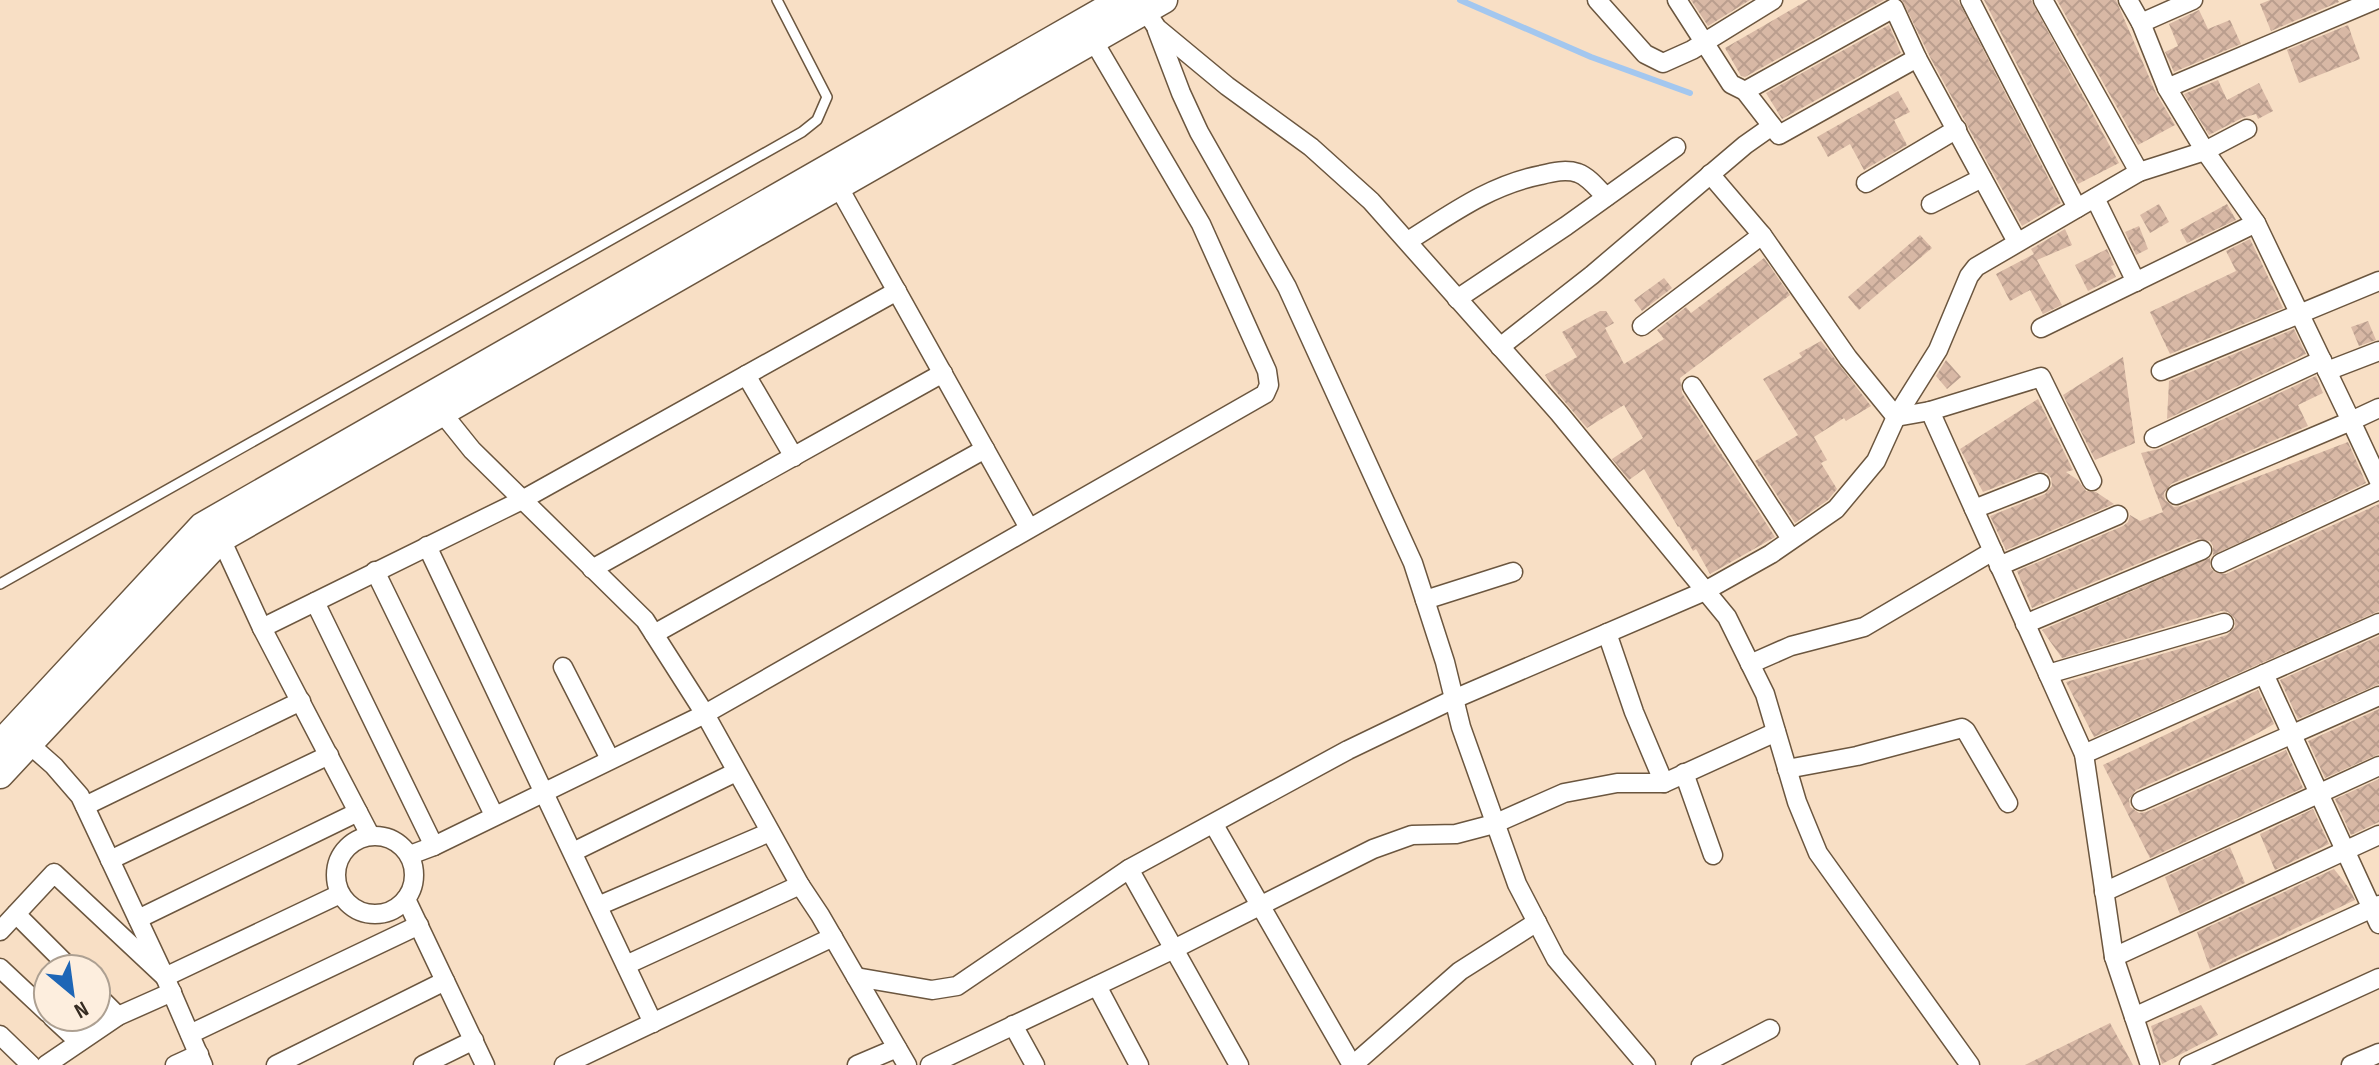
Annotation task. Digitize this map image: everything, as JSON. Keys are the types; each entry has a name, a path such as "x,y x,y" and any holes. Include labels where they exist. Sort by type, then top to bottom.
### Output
{"street":[{"path":"1597,0 1645,54 1663,63 1704,42 1761,3"},
{"path":"1677,0 1731,84 1745,91 1779,135 1917,58"},
{"path":"1970,0 2077,208"},
{"path":"2043,0 2139,172"},
{"path":"2128,0 2141,23 2167,88 2205,151 2256,223 2379,481"},
{"path":"2141,23 2193,0"},
{"path":"2167,88 2375,0"},
{"path":"0,775 14,740 202,526 435,405 838,186 1146,7"},
{"path":"1146,7 1227,86 1311,147 1371,201 1559,413 1727,617 1765,694 1797,802 1818,853 1970,1065"},
{"path":"14,740 221,539 435,405 1146,7"},
{"path":"1146,7 1199,132 1287,287 1413,563 1494,824 1517,884 1556,959 1646,1065"},
{"path":"1745,91 1894,8 1917,58 2017,242"},
{"path":"410,855 705,714 1265,394 1269,385 1267,371 1201,224 1093,40"},
{"path":"1500,347 1772,126"},
{"path":"1866,183 1957,129"},
{"path":"856,977 932,990 957,986 1129,869 1348,750 1454,699 1705,591 1791,539 1836,509 1876,461 1896,417 1938,350 1969,276 1976,267 2139,172 2205,151 2247,129"},
{"path":"1457,299 1676,147"},
{"path":"1408,241 1479,196 1532,176 1576,172 1586,177 1606,197"},
{"path":"1710,174 1762,235 1848,358 1896,417"},
{"path":"1931,204 1982,178"},
{"path":"838,186 1029,528"},
{"path":"2095,198 2136,282"},
{"path":"2041,328 2256,223"},
{"path":"1642,326 1762,235"},
{"path":"2161,371 2379,281"},
{"path":"262,628 522,500 897,291"},
{"path":"2154,438 2325,366 2379,351"},
{"path":"592,569 943,373"},
{"path":"746,375 794,457"},
{"path":"1896,417 1930,411 2041,377 2092,481"},
{"path":"1692,386 1791,539"},
{"path":"435,405 472,450 645,620 705,714 800,885 907,1065"},
{"path":"2176,495 2379,408"},
{"path":"1930,411 2084,754 2114,957 2150,1065"},
{"path":"654,634 985,449"},
{"path":"1974,509 2040,483"},
{"path":"2221,563 2379,490"},
{"path":"1750,664 1791,646 1864,627 1996,559 2118,515"},
{"path":"221,539 262,628 370,835"},
{"path":"427,546 653,1023"},
{"path":"2025,624 2202,550"},
{"path":"375,571 494,815"},
{"path":"1425,600 1513,572"},
{"path":"315,602 434,846"},
{"path":"2048,674 2224,623"},
{"path":"2084,754 2379,623"},
{"path":"1607,633 1629,699 1664,783"},
{"path":"563,667 610,759"},
{"path":"2134,1017 2377,913 2344,851 2264,674"},
{"path":"2141,801 2379,696"},
{"path":"85,806 301,701"},
{"path":"1787,769 1857,756 1962,728 2008,803"},
{"path":"930,1065 1174,949 1373,849 1412,835 1456,834 1494,824 1564,793 1617,783 1664,783 1776,732"},
{"path":"14,740 54,766 85,806 201,1060 175,1065"},
{"path":"110,860 329,755"},
{"path":"2104,892 2379,766"},
{"path":"573,852 736,772"},
{"path":"1684,773 1713,855"},
{"path":"138,919 358,812"},
{"path":"1214,825 1352,1065 1460,971 1537,922"},
{"path":"598,906 770,832"},
{"path":"370,835 386,836 400,843 410,855 414,870 413,885 406,899 395,909 380,914 364,913 350,906 340,894 336,880 337,864 344,850 355,840 370,835"},
{"path":"2114,957 2379,835"},
{"path":"1129,869 1239,1065"},
{"path":"0,931 54,873 169,985"},
{"path":"626,965 800,885"},
{"path":"46,1065 169,985 340,894"},
{"path":"406,899 485,1065"},
{"path":"16,914 55,953"},
{"path":"190,1034 419,925"},
{"path":"564,1065 833,937"},
{"path":"0,968 32,998"},
{"path":"2189,1065 2379,978"},
{"path":"276,1065 445,981"},
{"path":"1097,986 1139,1065"},
{"path":"112,1010 118,1016"},
{"path":"1013,1025 1035,1065"},
{"path":"1701,1065 1770,1029"},
{"path":"69,1033 79,1042"},
{"path":"0,1035 31,1065"},
{"path":"423,1065 474,1040"},
{"path":"857,1065 897,1048"},
{"path":"2351,1065 2379,1053"}],"lane":[{"path":"0,584 802,132 817,120 827,97 777,0"}],"building":[{"path":"1691,0 1750,0 1708,26"},
{"path":"1808,0 1884,0 1745,77 1741,76 1725,48"},
{"path":"1902,0 1958,0 2061,203 2022,226"},
{"path":"1984,0 2031,0 2119,163 2078,184"},
{"path":"2057,0 2116,0 2156,93 2175,125 2138,145"},
{"path":"2270,0 2339,2 2271,31 2260,4"},
{"path":"2199,10 2208,29 2230,20 2241,44 2174,72 2165,52 2178,46 2169,24"},
{"path":"1889,25 1901,53 1782,119 1766,93"},
{"path":"2348,25 2360,59 2299,83 2287,50"},
{"path":"2218,80 2227,100 2259,83 2273,111 2258,119 2256,114 2242,118 2209,135 2184,94"},
{"path":"1898,91 1910,112 1894,120 1907,145 1864,170 1850,144 1828,157 1817,137"},
{"path":"2159,204 2169,222 2150,233 2140,215"},
{"path":"2227,204 2236,220 2187,243 2180,230"},
{"path":"2139,226 2148,249 2136,255 2125,232"},
{"path":"2065,229 2072,245 2037,260 2062,305 2043,314 2030,290 2010,301 1996,274 2034,254 2031,249"},
{"path":"1920,235 1932,248 1859,310 1848,297"},
{"path":"2250,239 2283,308 2170,354 2150,312 2236,271 2226,251"},
{"path":"2107,249 2116,277 2088,291 2075,265"},
{"path":"1764,258 1790,295 1680,378 1682,393 1775,537 1710,574 1644,469 1629,480 1612,459 1643,438 1624,405 1587,428 1545,375 1577,357 1562,332 1600,311 1606,311 1614,323 1605,328 1624,364 1664,339 1657,330 1686,307 1691,313"},
{"path":"1664,278 1672,288 1642,311 1634,300"},
{"path":"2368,321 2376,340 2359,346 2351,327"},
{"path":"2294,329 2306,354 2167,419 2169,381"},
{"path":"1821,341 1871,406 1814,437 1827,460 1821,463 1837,489 1828,500 1795,523 1755,461 1798,435 1763,379 1802,357 1799,353"},
{"path":"2123,357 2135,443 2095,460 2063,395"},
{"path":"1946,360 1961,377 1947,389 1936,376"},
{"path":"2316,376 2323,393 2298,405 2308,426 2171,484 2164,493 2165,500 2174,507 2181,506 2348,442 2366,483 2213,555 2210,541 2197,539 2032,608 2017,571 2123,526 2130,515 2140,521 2163,512 2141,453 2159,449"},
{"path":"2038,399 2073,470 2066,472 2078,480 2086,491 2096,492 2114,504 2006,550 1990,516 2045,494 2052,486 2051,478 2047,473 2036,472 1983,492 1960,449"},
{"path":"2379,504 2379,611 2094,737 2066,682 2227,635 2235,627 2235,619 2228,612 2221,611 2062,658 2042,630 2210,558 2210,567 2214,572 2226,574"},
{"path":"2379,636 2379,684 2298,719 2280,680"},
{"path":"2258,690 2274,724 2235,746 2136,790 2129,799 2130,807 2139,813 2146,812 2286,750 2303,788 2150,858 2103,765"},
{"path":"2379,709 2379,754 2325,778 2308,741"},
{"path":"2379,779 2379,822 2351,835 2335,799"},
{"path":"2313,809 2329,844 2275,870 2260,834"},
{"path":"2230,847 2245,883 2180,914 2165,877"},
{"path":"2334,869 2355,900 2210,969 2197,932"},
{"path":"2201,1005 2218,1035 2162,1064 2151,1026"},
{"path":"2110,1023 2133,1065 2025,1065"}],"waterway":[{"path":"1460,0 1591,57 1690,93"}]}
